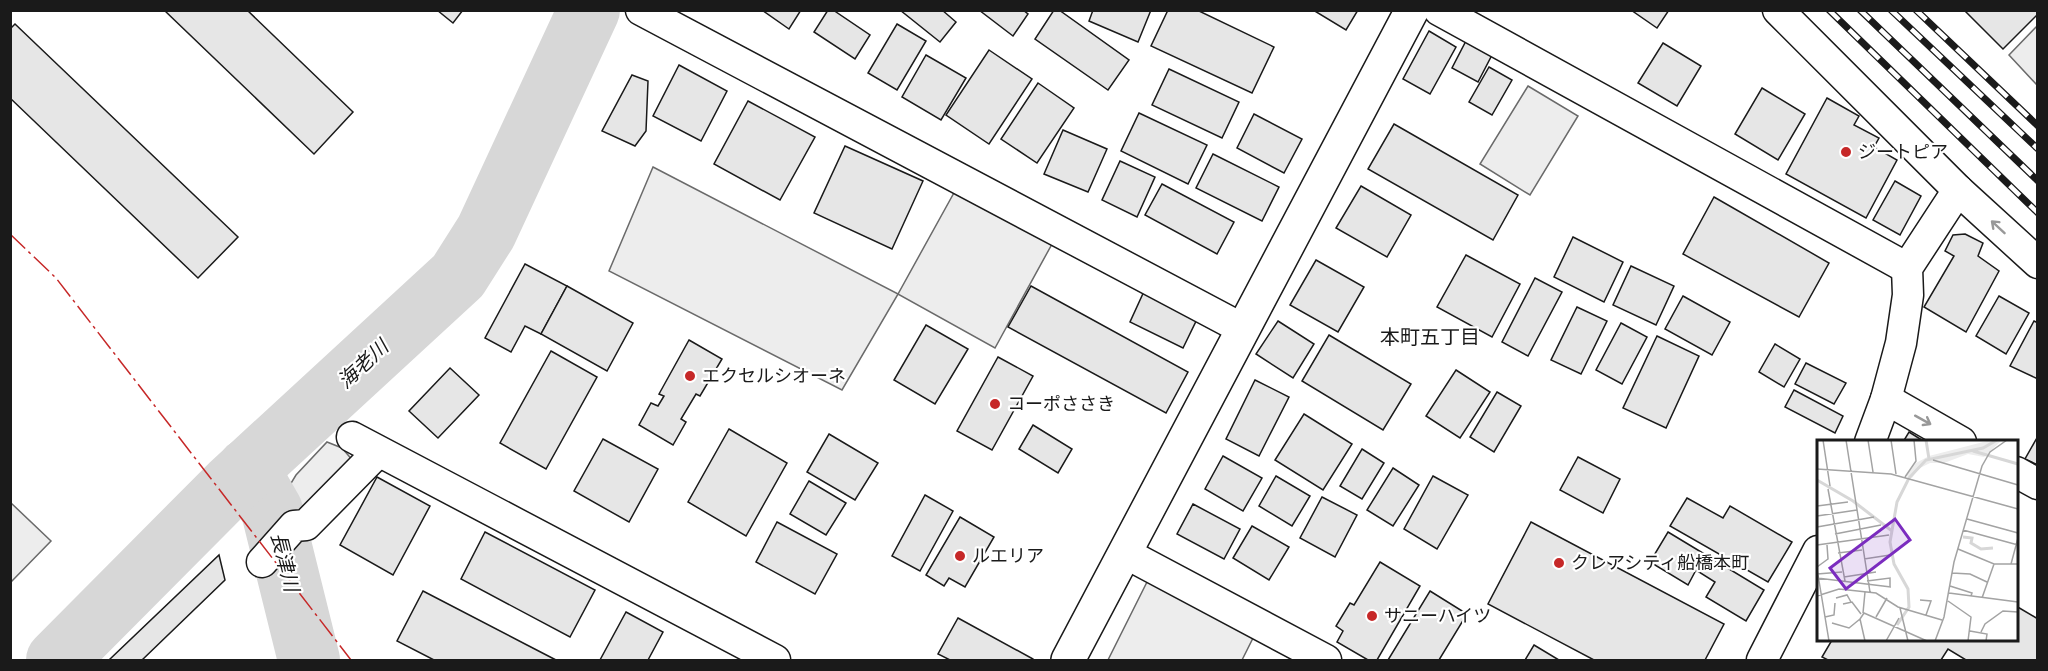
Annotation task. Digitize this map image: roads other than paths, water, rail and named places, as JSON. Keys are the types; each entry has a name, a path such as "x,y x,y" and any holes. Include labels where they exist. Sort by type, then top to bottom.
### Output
{"street":[{"path":"641,10 1243,329"},
{"path":"1068,660 1412,10"},
{"path":"1439,10 1906,268"},
{"path":"1778,10 1958,190 2037,263"},
{"path":"1870,440 1886,399 1901,342 1908,296 1906,268 1958,190"},
{"path":"1886,399 1959,440"},
{"path":"352,437 775,660"},
{"path":"264,559 294,526 306,525 378,452"},
{"path":"2018,473 2037,484"},
{"path":"1125,553 1326,660"},
{"path":"1762,660 1817,553"}],"waterway":[{"name":"海老川","path":"57,660 231,485 458,276 486,232 589,10"},
{"name":"長津川","path":"248,469 272,511 309,660"}],"railway":[{"path":"1829,10 2038,213"},
{"path":"1860,10 2038,181"},
{"path":"1891,10 2038,149"},
{"path":"1916,10 2038,126"}],"place":[{"name":"ジートピア","path":"1846,152"},
{"name":"エクセルシオーネ","path":"690,376"},
{"name":"コーポささき","path":"995,404"},
{"name":"ルエリア","path":"960,556"},
{"name":"クレアシティ船橋本町","path":"1559,563"},
{"name":"サニーハイツ","path":"1372,616"}],"district":[{"name":"本町五丁目","path":"1430,337"}]}
